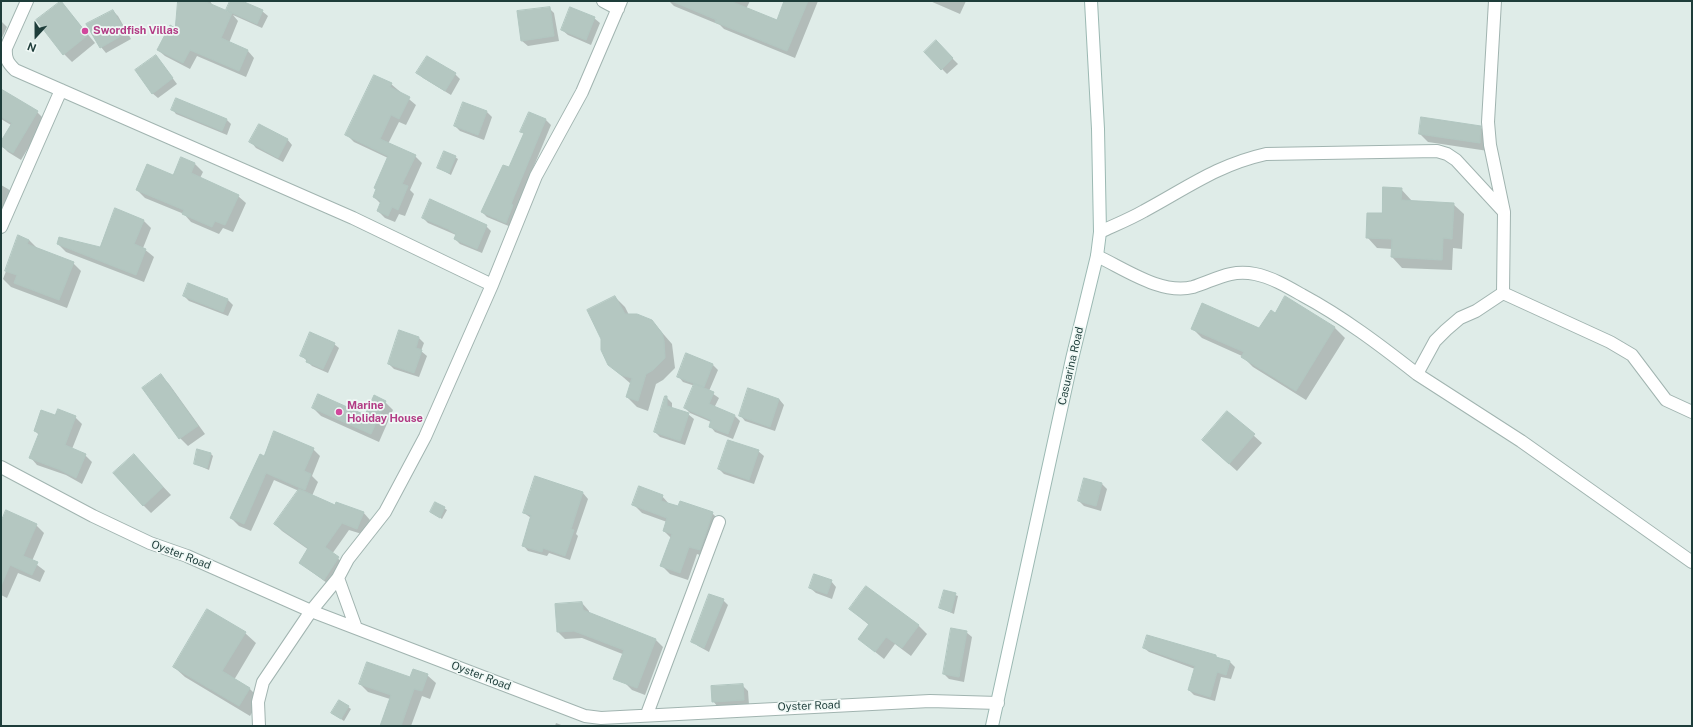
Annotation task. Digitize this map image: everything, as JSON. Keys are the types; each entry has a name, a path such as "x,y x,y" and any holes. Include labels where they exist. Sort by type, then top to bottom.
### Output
{"street":[{"path":"27,1 6,48 8,63 15,70 353,218 492,285"},
{"path":"259,726 258,702 263,682 311,611 338,578 348,559 385,512 426,437 492,285 536,176 582,92 620,5 603,1"},
{"name":"Casuarina Road","path":"992,726 1048,464 1097,256 1100,232 1098,129 1091,1"},
{"path":"1495,1 1488,122 1490,145 1504,212 1504,294"},
{"path":"1,227 61,90"},
{"path":"1100,232 1144,211 1214,171 1244,159 1266,154 1437,151 1447,154 1456,160 1504,212"},
{"path":"1097,256 1168,288 1192,287 1233,272 1255,274 1288,287 1333,312 1374,340 1417,374 1521,441 1692,562"},
{"path":"1417,374 1435,341 1446,330 1460,318 1476,311 1504,294"},
{"path":"1504,294 1610,342 1632,355 1666,400 1692,412"},
{"name":"Oyster Road","path":"1,467 93,516 143,540 187,556 311,611 585,716 601,718 647,714 930,701 998,703"},
{"path":"647,714 719,522"},
{"path":"338,578 356,628"}],"building":[{"path":"61,1 88,35 63,55 36,20"},
{"path":"178,1 204,1 232,13 221,38 248,50 239,71 190,50 183,63 157,50 170,25 175,28"},
{"path":"230,1 242,1 263,10 257,24 226,10"},
{"path":"672,1 730,1 777,20 784,1 808,1 787,51 715,22 716,20"},
{"path":"550,7 554,36 521,41 517,11"},
{"path":"570,7 595,17 586,40 561,30"},
{"path":"113,10 126,33 100,48 86,24"},
{"path":"936,40 953,58 941,70 924,52"},
{"path":"156,55 173,78 152,94 135,70"},
{"path":"427,56 456,73 445,91 416,73"},
{"path":"374,75 392,83 390,87 410,97 399,119 391,115 380,139 416,155 402,184 408,186 398,210 392,207 388,216 377,211 381,201 373,197 376,189 374,188 388,156 345,135"},
{"path":"1,89 38,111 13,153 1,146 1,141 12,123 1,117"},
{"path":"176,98 227,119 222,131 171,110"},
{"path":"463,102 487,111 478,135 454,126"},
{"path":"529,112 546,119 511,204 513,205 506,223 481,212 503,165 509,167 524,133 520,132"},
{"path":"1421,117 1481,126 1480,143 1419,134"},
{"path":"259,124 288,139 278,158 249,142"},
{"path":"444,151 456,156 449,173 437,168"},
{"path":"181,157 195,163 191,173 239,195 225,225 215,221 212,227 182,214 184,210 136,190 147,164 173,175"},
{"path":"1383,187 1402,188 1401,200 1454,203 1452,239 1443,238 1442,260 1391,257 1392,239 1366,238 1367,213 1382,213"},
{"path":"430,199 487,225 477,249 454,239 456,234 448,229 422,218"},
{"path":"115,208 144,220 134,244 146,249 136,275 57,244 59,237 100,247"},
{"path":"18,235 29,240 27,244 74,262 59,300 14,283 17,275 5,271"},
{"path":"188,283 228,299 223,312 183,296"},
{"path":"615,296 625,314 637,314 652,320 662,333 664,341 665,358 653,370 646,374 638,401 626,397 632,378 621,375 608,365 601,350 601,339 587,310"},
{"path":"1285,296 1335,327 1296,391 1241,357 1244,352 1191,329 1202,303 1259,328 1271,310 1275,313"},
{"path":"399,330 419,337 416,348 422,350 414,373 388,364"},
{"path":"310,332 335,343 323,369 306,362 307,359 300,356"},
{"path":"686,353 713,364 704,387 677,377"},
{"path":"161,374 198,426 179,439 142,388"},
{"path":"694,384 714,392 709,404 735,415 728,434 709,427 711,420 684,408"},
{"path":"748,388 779,399 770,427 739,416"},
{"name":"Marine Holiday House","path":"318,394 365,415 374,395 386,401 371,434 312,408"},
{"path":"665,396 667,396 667,406 689,413 680,441 654,432"},
{"path":"58,409 76,416 65,445 86,454 76,478 58,469 29,458 39,433 34,431 41,410 55,415"},
{"path":"1227,411 1255,434 1229,464 1202,440"},
{"path":"274,431 314,448 304,471 311,474 305,490 266,473 244,524 230,518 260,454 264,456"},
{"path":"728,440 759,450 749,480 718,469"},
{"path":"197,449 211,453 207,468 194,464"},
{"path":"134,454 163,487 143,506 113,473"},
{"path":"535,476 583,492 571,529 574,530 565,556 543,548 542,552 522,546 531,515 523,513"},
{"path":"1084,478 1102,483 1096,506 1078,501"},
{"path":"639,486 663,495 661,501 678,506 680,501 713,512 700,550 689,547 680,573 660,566 672,534 663,531 667,518 632,505"},
{"path":"299,489 335,505 336,502 364,512 357,529 342,523 325,547 339,557 324,580 299,563 308,548 274,524"},
{"path":"435,502 445,507 440,518 430,512"},
{"path":"6,510 37,524 23,556 38,562 32,575 10,565 1,586 1,522"},
{"path":"814,574 832,580 827,594 809,588"},
{"path":"866,586 919,625 902,648 886,637 875,652 858,639 869,624 849,609"},
{"path":"944,590 956,593 951,612 939,608"},
{"path":"709,594 724,599 704,648 691,642"},
{"path":"582,602 583,610 656,639 637,688 613,679 624,650 574,631 557,632 555,604"},
{"path":"207,609 246,632 222,671 250,688 239,706 173,667"},
{"path":"951,628 967,631 959,677 943,674"},
{"path":"1147,635 1216,655 1216,657 1230,661 1226,675 1217,672 1210,697 1188,690 1195,666 1143,648"},
{"path":"367,662 410,677 413,669 428,674 422,691 414,689 401,726 380,726 391,695 359,684"},
{"path":"743,684 744,700 712,702 711,686"},
{"path":"339,700 349,706 341,719 331,713"}],"place":[{"name":"Swordfish Villas","path":"85,31"},
{"name":"Marine Holiday House","path":"339,412"}]}
